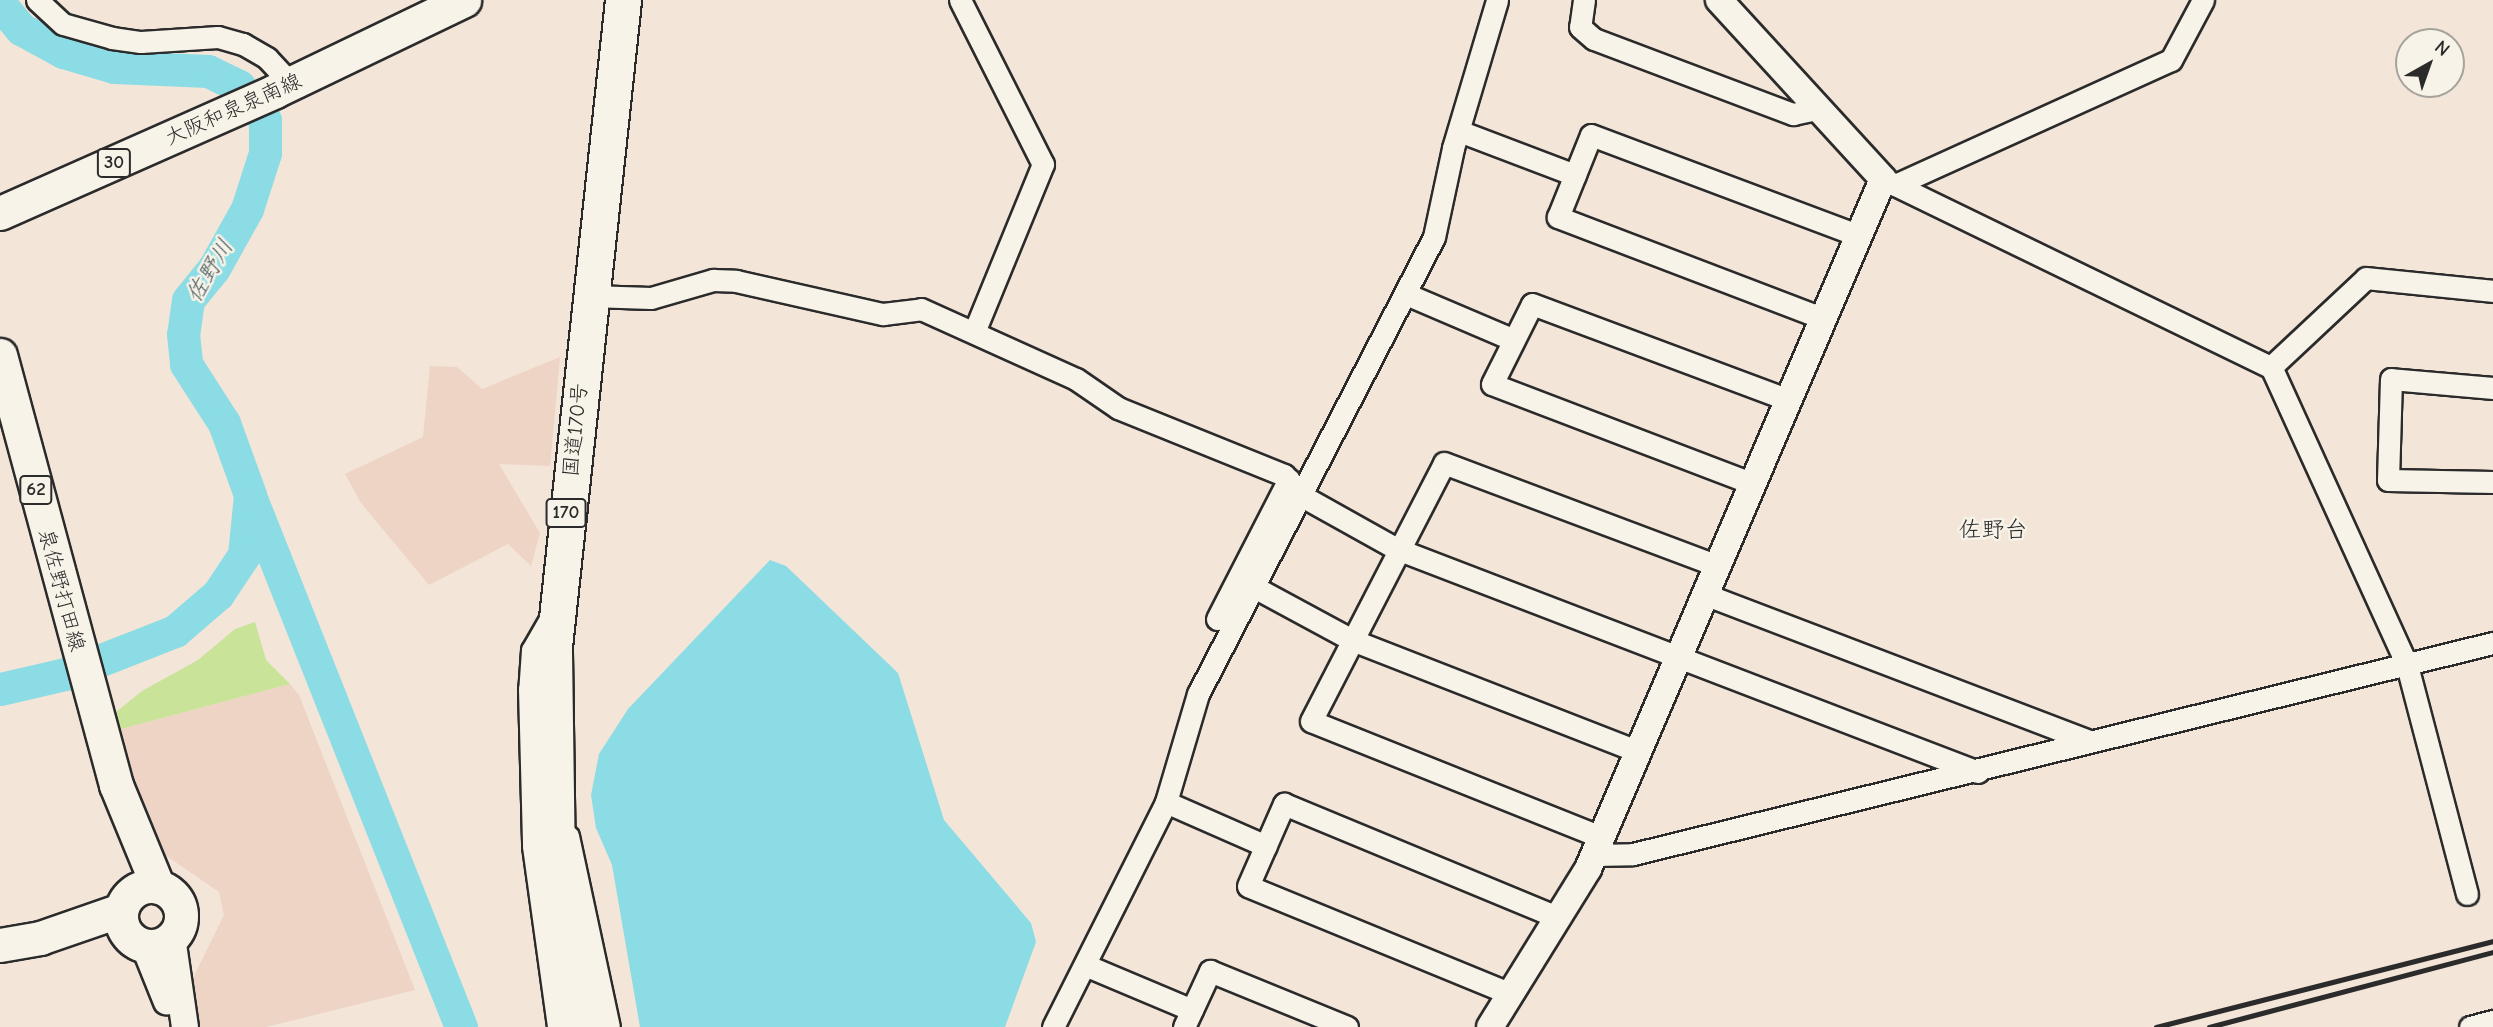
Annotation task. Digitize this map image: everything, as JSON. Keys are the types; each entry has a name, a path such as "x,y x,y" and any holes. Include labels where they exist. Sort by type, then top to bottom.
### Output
{"highway":[{"name":"国道170号","path":"583,1027 557,867 554,769 556,608 623,0"}],"main road":[{"name":"大阪和泉泉南線","path":"0,213 228,112 464,0"},
{"name":"泉佐野打田線","path":"0,355 90,697 116,785 142,919"},
{"path":"0,945 142,919"}],"street":[{"path":"37,0 62,24 112,38 141,43 218,37 243,44 267,58 282,87"},
{"path":"960,0 1043,164 974,332"},
{"path":"1217,619 1406,294 1434,237 1459,131 1497,0"},
{"path":"1584,0 1580,27 1594,39 1793,114 1816,109"},
{"path":"1719,0 1816,109 1889,182 2271,367 2407,665 2467,894"},
{"path":"1490,1027 1559,918 1598,846 1857,235 1889,182 2171,60 2203,0"},
{"path":"1459,131 1575,175"},
{"path":"1822,318 1558,217 1591,135 1857,235"},
{"path":"2271,367 2366,278 2493,291"},
{"path":"590,296 651,298 713,281 736,281 883,314 921,309 1076,379 1118,408 1295,488 1397,549 1678,654 1978,772"},
{"path":"1406,294 1514,340"},
{"path":"1751,484 1492,384 1532,304 1786,400"},
{"path":"2493,388 2391,379 2388,480 2493,482"},
{"path":"1716,565 1444,463 1397,549 1311,721 1598,846 1633,854 1978,772 2086,740 2493,643"},
{"path":"1053,1027 1166,802 1198,694 1254,587 1295,488"},
{"path":"1254,587 1352,640 1636,751"},
{"path":"1704,594 2086,740"},
{"path":"556,608 532,650 529,689 533,846 558,1027"},
{"path":"554,769 609,1027"},
{"path":"1166,802 1266,846"},
{"path":"1511,994 1248,886 1284,804 1559,918"},
{"path":"142,919 174,1027"},
{"path":"142,919 185,1027"},
{"path":"1085,965 1188,1019 1210,971 1346,1027"},
{"path":"2470,1027 2493,1021"}],"shaded area":[{"path":"560,357 550,466 499,464 540,533 531,566 508,544 429,585 361,503 345,474 423,437 430,366 457,367 482,389"},
{"path":"290,684 299,695 415,990 266,1027 199,1027 189,986 224,915 219,892 152,846 121,729"}],"green space":[{"path":"255,622 266,660 290,684 121,729 116,712 142,691 198,660 235,629"}],"water":[{"path":"770,560 786,566 898,673 944,820 1031,923 1036,942 1005,1027 640,1027 612,865 596,828 591,795 599,754 628,709"}],"waterway":[{"name":"佐野川","path":"0,4 21,29 63,52 114,67 208,71 239,86 265,120 265,153 247,209 214,268 188,300 183,334 186,364 224,423 250,495 244,555 218,594 175,631 65,674 0,689"},
{"path":"252,501 461,1027"}],"railway":[{"path":"2156,1027 2493,941"},
{"path":"2209,1027 2493,952"}],"district":[{"name":"佐野台","path":"1993,530"}]}
